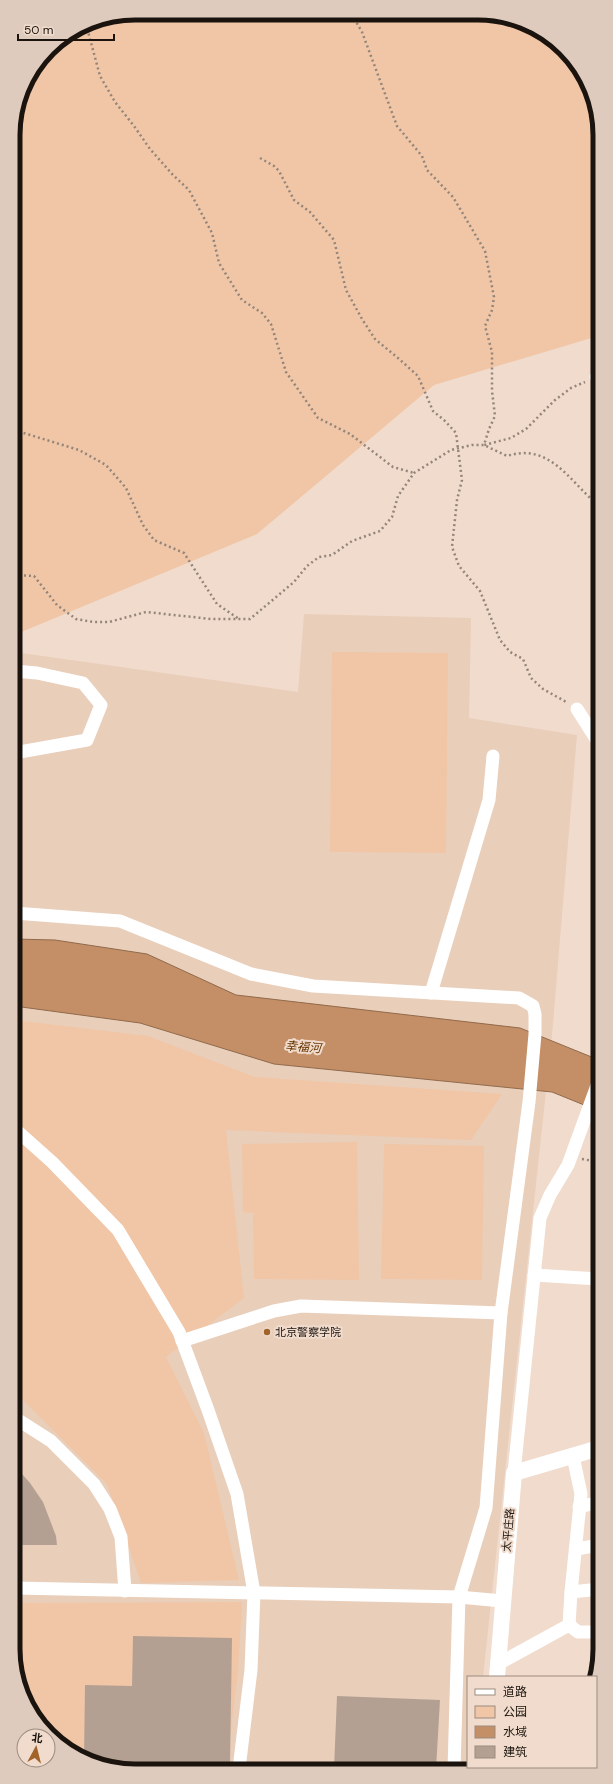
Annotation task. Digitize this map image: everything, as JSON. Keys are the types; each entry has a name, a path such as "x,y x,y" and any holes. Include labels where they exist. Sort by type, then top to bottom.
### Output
{"street":[{"path":"20,672 37,673 83,682 101,706 87,740 20,752"},
{"path":"577,709 593,734"},
{"path":"431,993 489,800 493,756"},
{"path":"20,913 120,921 251,974 289,982 313,986 519,998 532,1006 535,1014 535,1034 529,1102 501,1313 486,1508 459,1597 454,1764"},
{"path":"593,1096 568,1165 550,1196 540,1218 514,1473 593,1450"},
{"path":"20,1133 52,1162 118,1230 179,1332 237,1494 254,1593 251,1670 240,1764"},
{"path":"534,1275 593,1279"},
{"path":"182,1341 274,1311 301,1306 501,1313"},
{"path":"20,1421 51,1441 94,1484 110,1509 121,1537 125,1591"},
{"path":"569,1625 581,1494 573,1456"},
{"name":"太平庄路","path":"497,1670 514,1473"},
{"path":"579,1507 593,1504"},
{"path":"576,1549 593,1547"},
{"path":"20,1588 459,1597 502,1601"},
{"path":"571,1592 593,1590"},
{"path":"569,1625 578,1632 593,1632"},
{"path":"497,1670 569,1625"}],"path":[{"path":"356,20 398,126 422,156 427,170 453,197 485,251 494,297 492,310 485,326 492,352 492,391 495,416 484,445"},
{"path":"88,30 100,76 115,102 150,149 173,175 189,190 212,233 219,263 242,300 262,313 270,324 286,372 318,418 350,434 393,467 414,474"},
{"path":"260,158 280,171 294,200 310,212 334,240 346,290 362,319 375,339 418,376 433,411 456,433 462,480 457,500 452,547 459,566 480,591 500,640 510,652 522,659 531,678 543,689 577,709"},
{"path":"20,575 34,576 57,605 76,619 93,622 109,622 146,612 211,619 250,619 268,603 281,595 307,566 319,558 332,554 352,541 380,531 392,518 398,496 414,474 451,450 472,445 484,445 511,438 526,429 555,400 571,388 593,379"},
{"path":"20,432 79,450 106,465 126,488 143,525 154,540 184,553 217,604 240,619"},
{"path":"484,445 507,456 518,453 544,457 571,476 593,500"}],"shaded area":[{"name":"北京警察学院","path":"304,614 471,618 469,718 577,735 552,1035 483,1676 467,1676 467,1764 127,1764 112,1762 84,1752 65,1740 56,1732 56,1728 52,1728 35,1707 26,1686 22,1672 20,1649 20,653 298,692"}],"green space":[{"path":"478,20 501,22 536,35 559,54 578,77 591,112 593,135 593,337 434,385 257,534 20,633 20,127 24,105 35,77 59,48 77,35 98,26 120,21"},
{"path":"332,652 448,653 446,853 330,852"},
{"path":"20,1021 148,1036 255,1077 502,1094 471,1140 226,1130 244,1298 166,1357 204,1433 239,1580 141,1583 107,1484 20,1397"},
{"path":"357,1142 359,1280 254,1279 253,1213 243,1212 242,1144"},
{"path":"384,1144 484,1146 482,1280 381,1279"},
{"path":"242,1602 238,1672 227,1764 127,1764 98,1758 71,1745 56,1732 56,1728 52,1728 35,1707 22,1672 20,1649 20,1603"}],"water":[{"name":"幸福河","path":"20,939 55,940 147,954 236,995 520,1028 593,1058 593,1109 552,1092 274,1064 140,1023 20,1007"}],"building":[{"path":"20,1472 43,1502 56,1536 57,1545 20,1545"},
{"path":"133,1636 232,1638 230,1764 110,1761 84,1752 85,1685 132,1686"},
{"path":"337,1696 440,1700 436,1764 334,1764"}],"place":[{"name":"北京警察学院","path":"267,1332"}]}
